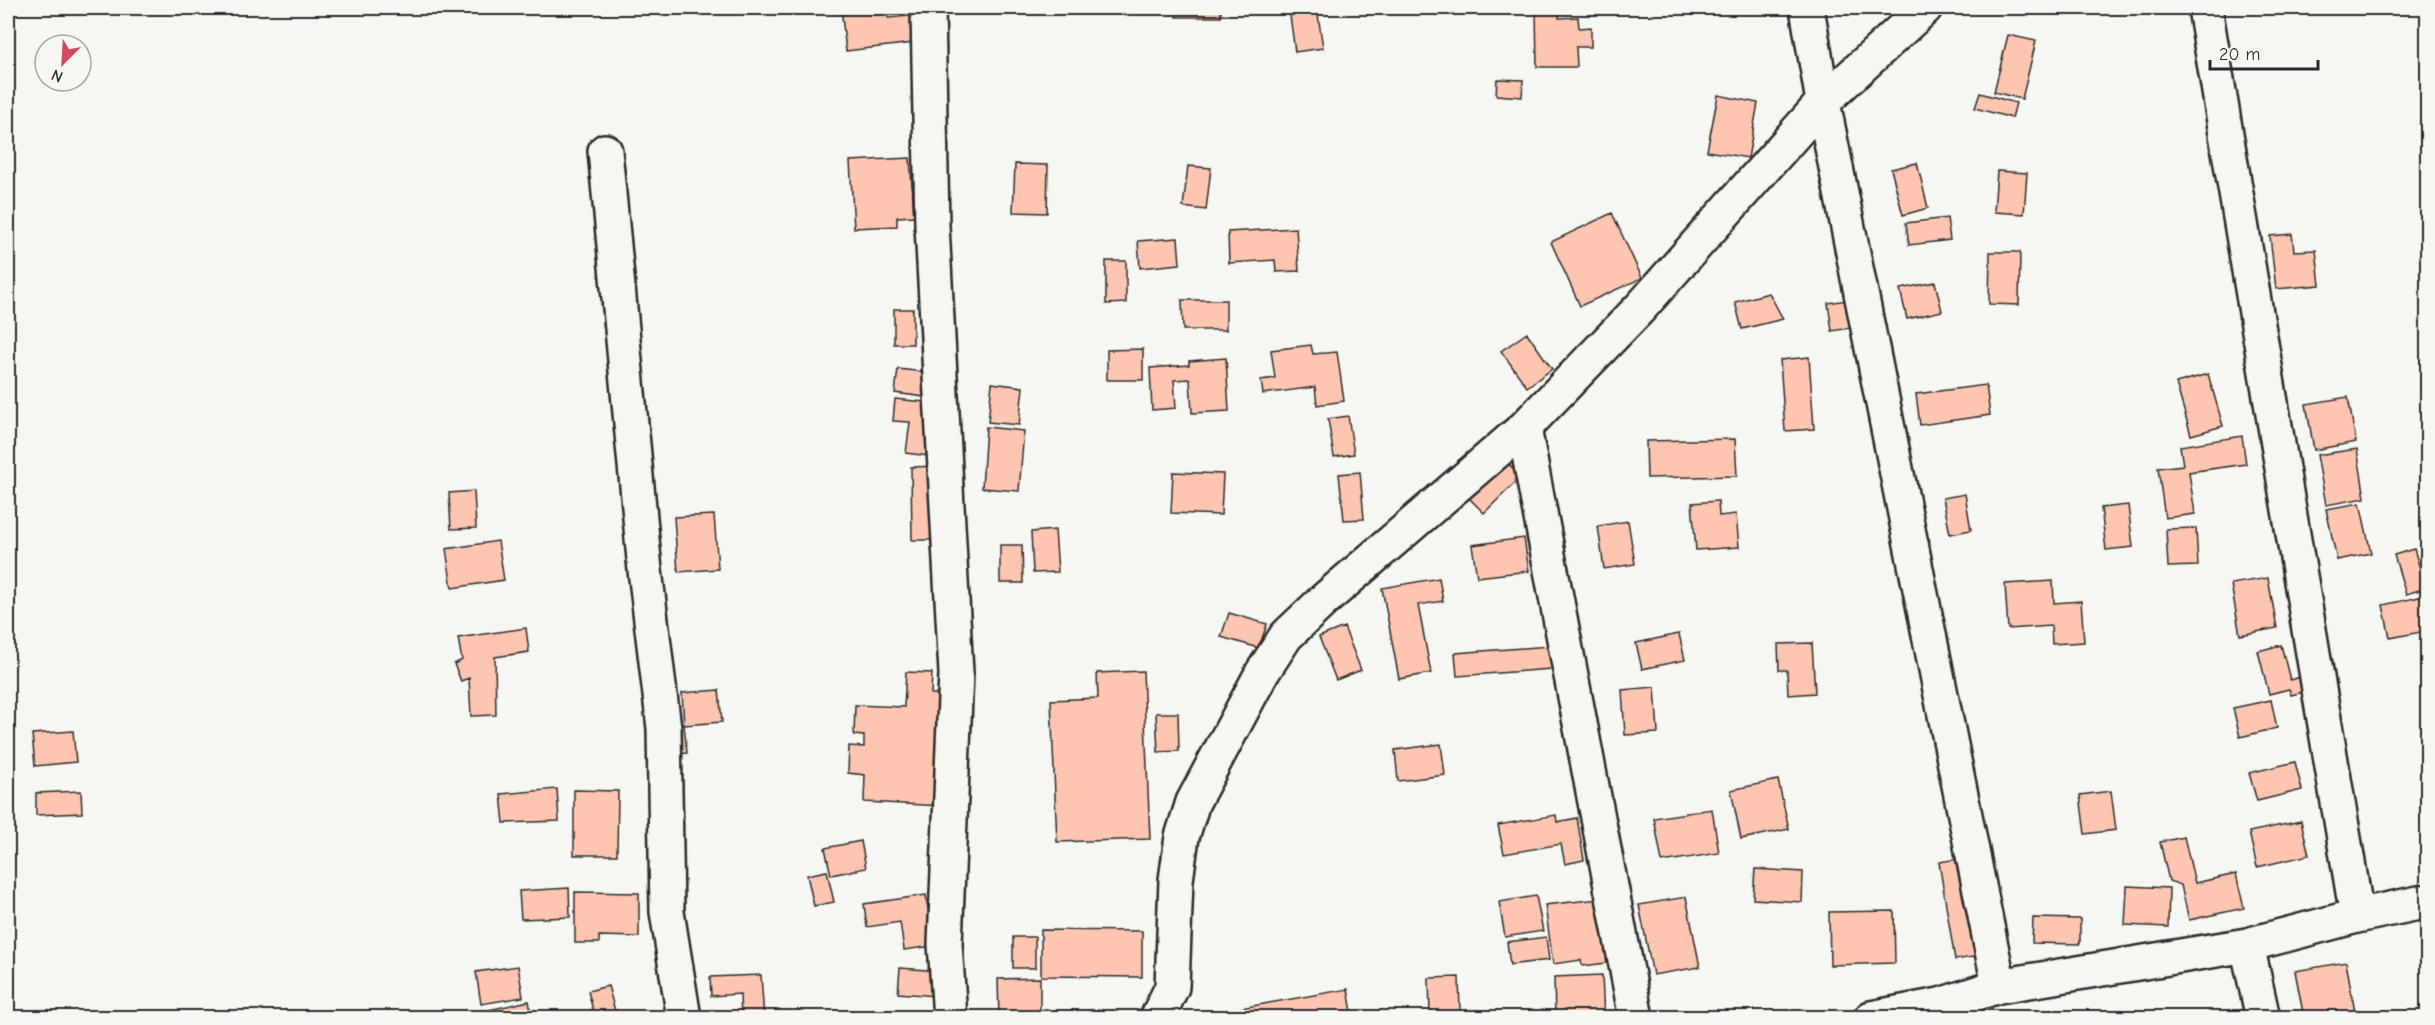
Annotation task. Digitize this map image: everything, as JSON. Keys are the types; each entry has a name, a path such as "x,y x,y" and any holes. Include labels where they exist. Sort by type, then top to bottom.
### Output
{"street":[{"path":"928,8 932,238 956,673 945,944 950,1017"},
{"path":"1807,8 1823,102 1999,986"},
{"path":"1157,1017 1171,1002 1176,880 1182,837 1193,802 1262,673 1286,636 1324,600 1524,428 1641,306 1823,102 1925,8"},
{"path":"2205,8 2357,916"},
{"path":"605,151 645,570 664,728 667,912 684,1017"},
{"path":"1524,428 1636,1017"},
{"path":"1871,1017 1941,1011 1999,986 2247,945 2357,916 2427,901"},
{"path":"2247,945 2263,1017"}],"building":[{"path":"841,8 887,8 888,18 910,16 913,43 846,51"},
{"path":"1175,8 1221,8 1221,17 1176,17"},
{"path":"1289,8 1317,8 1323,48 1295,52"},
{"path":"1559,8 1559,18 1578,17 1579,28 1591,27 1591,47 1576,47 1577,67 1537,67 1536,9"},
{"path":"1712,8 1762,8 1762,13"},
{"path":"2008,35 2036,41 2022,99 1994,92"},
{"path":"1497,79 1523,80 1522,97 1496,95"},
{"path":"1980,93 2016,103 2012,118 1975,108"},
{"path":"1718,95 1758,103 1748,158 1707,151"},
{"path":"910,158 914,216 897,217 897,226 854,228 850,161"},
{"path":"1917,163 1928,208 1903,215 1891,169"},
{"path":"1015,164 1048,165 1047,213 1013,212"},
{"path":"1188,166 1211,168 1206,210 1183,207"},
{"path":"1997,171 2027,173 2024,214 1994,212"},
{"path":"1612,213 1642,278 1580,306 1551,242"},
{"path":"1947,218 1950,240 1909,245 1906,223"},
{"path":"1296,228 1299,271 1276,272 1275,260 1229,263 1228,232"},
{"path":"2292,234 2294,251 2316,250 2320,285 2276,289 2270,236"},
{"path":"1178,238 1180,264 1140,268 1138,241"},
{"path":"1990,252 2020,252 2019,305 1989,304"},
{"path":"1106,261 1126,261 1126,303 1106,304"},
{"path":"1935,282 1942,311 1907,319 1900,289"},
{"path":"1769,293 1783,319 1742,329 1735,302"},
{"path":"1853,299 1857,327 1832,331 1828,303"},
{"path":"1182,300 1226,300 1226,330 1183,330"},
{"path":"894,309 913,309 913,344 894,344"},
{"path":"1527,333 1552,369 1527,387 1501,351"},
{"path":"1311,345 1313,354 1337,352 1344,401 1317,405 1315,387 1263,394 1261,380 1275,378 1271,350"},
{"path":"1143,349 1143,380 1107,380 1107,350"},
{"path":"1809,357 1814,429 1785,431 1780,360"},
{"path":"1226,358 1229,411 1192,413 1190,379 1174,380 1176,408 1152,410 1150,368 1189,365 1189,361"},
{"path":"898,369 924,372 933,398 895,393"},
{"path":"2208,374 2223,426 2191,435 2176,383"},
{"path":"992,383 1023,387 1019,425 988,422"},
{"path":"1986,385 1990,415 1920,425 1916,394"},
{"path":"2348,397 2356,442 2314,450 2306,404"},
{"path":"895,399 934,403 929,456 906,453 910,422 893,421"},
{"path":"1348,416 1354,454 1334,457 1328,419"},
{"path":"986,427 1024,431 1019,491 982,488"},
{"path":"2242,436 2246,464 2189,472 2195,514 2165,518 2158,468 2183,465 2180,446"},
{"path":"1735,439 1737,476 1647,478 1646,441"},
{"path":"2357,449 2365,498 2326,505 2317,455"},
{"path":"1504,459 1521,477 1484,513 1467,496"},
{"path":"941,466 942,540 912,540 911,467"},
{"path":"1173,472 1223,474 1221,515 1171,513"},
{"path":"1360,472 1364,519 1344,520 1339,474"},
{"path":"474,491 476,528 451,529 449,493"},
{"path":"1965,494 1971,530 1950,534 1943,498"},
{"path":"1718,501 1719,516 1736,514 1739,547 1696,550 1692,503"},
{"path":"2360,503 2371,553 2337,560 2326,509"},
{"path":"2128,505 2133,547 2106,550 2101,508"},
{"path":"714,515 718,569 678,572 674,517"},
{"path":"1628,521 1635,564 1604,569 1598,526"},
{"path":"2196,528 2198,566 2168,567 2166,529"},
{"path":"1055,530 1058,572 1033,573 1031,532"},
{"path":"1524,538 1529,571 1477,577 1472,545"},
{"path":"498,541 504,580 452,588 446,549"},
{"path":"1000,545 1022,545 1023,583 1000,583"},
{"path":"2414,549 2426,588 2406,594 2394,555"},
{"path":"1439,578 1443,601 1418,605 1431,673 1399,679 1382,588"},
{"path":"2268,578 2277,628 2240,635 2231,584"},
{"path":"2053,581 2054,603 2081,601 2084,642 2052,644 2051,626 2008,629 2005,584"},
{"path":"2428,595 2428,640 2425,631 2390,638 2383,605"},
{"path":"1229,613 1267,624 1259,648 1221,637"},
{"path":"1344,627 1361,670 1336,680 1319,637"},
{"path":"526,628 529,652 495,657 496,715 471,716 469,678 461,681 454,664 462,660 458,638"},
{"path":"1679,634 1685,660 1642,669 1636,643"},
{"path":"1812,643 1815,693 1788,695 1787,670 1779,670 1778,644"},
{"path":"2281,645 2290,680 2303,676 2307,691 2291,695 2289,689 2269,694 2258,651"},
{"path":"1550,646 1552,669 1457,676 1455,653"},
{"path":"1143,671 1150,839 1057,842 1051,700 1098,698 1097,673"},
{"path":"906,672 932,673 931,694 948,694 943,806 864,802 865,775 848,773 849,746 864,747 864,736 854,735 855,705 904,707"},
{"path":"1655,687 1658,733 1625,735 1622,690"},
{"path":"719,690 722,722 684,725 682,693"},
{"path":"2271,700 2277,728 2240,737 2233,708"},
{"path":"1156,713 1178,713 1179,751 1158,752"},
{"path":"684,725 687,753 667,755 664,728"},
{"path":"73,731 76,762 35,766 32,734"},
{"path":"8,743 10,764 8,765"},
{"path":"1441,744 1445,775 1398,781 1395,750"},
{"path":"2295,762 2302,790 2257,801 2249,773"},
{"path":"1778,780 1789,829 1741,839 1731,790"},
{"path":"557,789 559,821 504,823 501,794"},
{"path":"574,790 618,791 617,855 574,855"},
{"path":"81,791 82,813 36,815 36,793"},
{"path":"2111,791 2116,830 2085,834 2080,795"},
{"path":"1712,809 1719,853 1662,862 1654,818"},
{"path":"1556,815 1557,822 1577,818 1584,860 1565,864 1561,844 1504,854 1498,825"},
{"path":"2301,821 2309,855 2257,867 2249,832"},
{"path":"2184,837 2195,883 2236,874 2244,908 2189,920 2181,885 2169,881 2160,842"},
{"path":"861,841 866,868 831,875 825,848"},
{"path":"1963,858 1979,956 1955,960 1939,862"},
{"path":"1755,869 1803,872 1802,902 1753,899"},
{"path":"827,871 834,902 814,906 807,875"},
{"path":"2127,886 2169,888 2168,927 2125,925"},
{"path":"569,888 570,917 521,919 519,891"},
{"path":"575,892 639,893 639,937 599,936 599,943 575,943"},
{"path":"926,895 933,946 904,950 900,922 867,927 864,904"},
{"path":"1536,896 1543,931 1505,937 1499,902"},
{"path":"1686,897 1700,967 1653,975 1639,905"},
{"path":"1599,899 1607,963 1582,966 1581,960 1553,964 1545,905"},
{"path":"1894,911 1895,963 1830,965 1829,912"},
{"path":"2033,918 2080,919 2080,944 2032,943"},
{"path":"1041,930 1142,931 1142,977 1041,976"},
{"path":"1013,937 1035,937 1035,968 1013,968"},
{"path":"1546,937 1549,960 1510,965 1507,942"},
{"path":"2346,962 2356,1018 2304,1018 2295,971"},
{"path":"518,966 523,997 481,1004 476,972"},
{"path":"900,968 939,971 937,996 898,993"},
{"path":"761,975 764,1018 741,1018 740,994 711,996 710,977"},
{"path":"1602,975 1604,1018 1555,1018 1554,977"},
{"path":"1459,977 1460,1013 1430,1014 1429,978"},
{"path":"1040,978 1040,1018 999,1018 998,979"},
{"path":"608,986 617,1018 595,1018 588,991"},
{"path":"1348,989 1353,1018 1196,1016"},
{"path":"529,1001 532,1018 486,1018 484,1011"}]}
